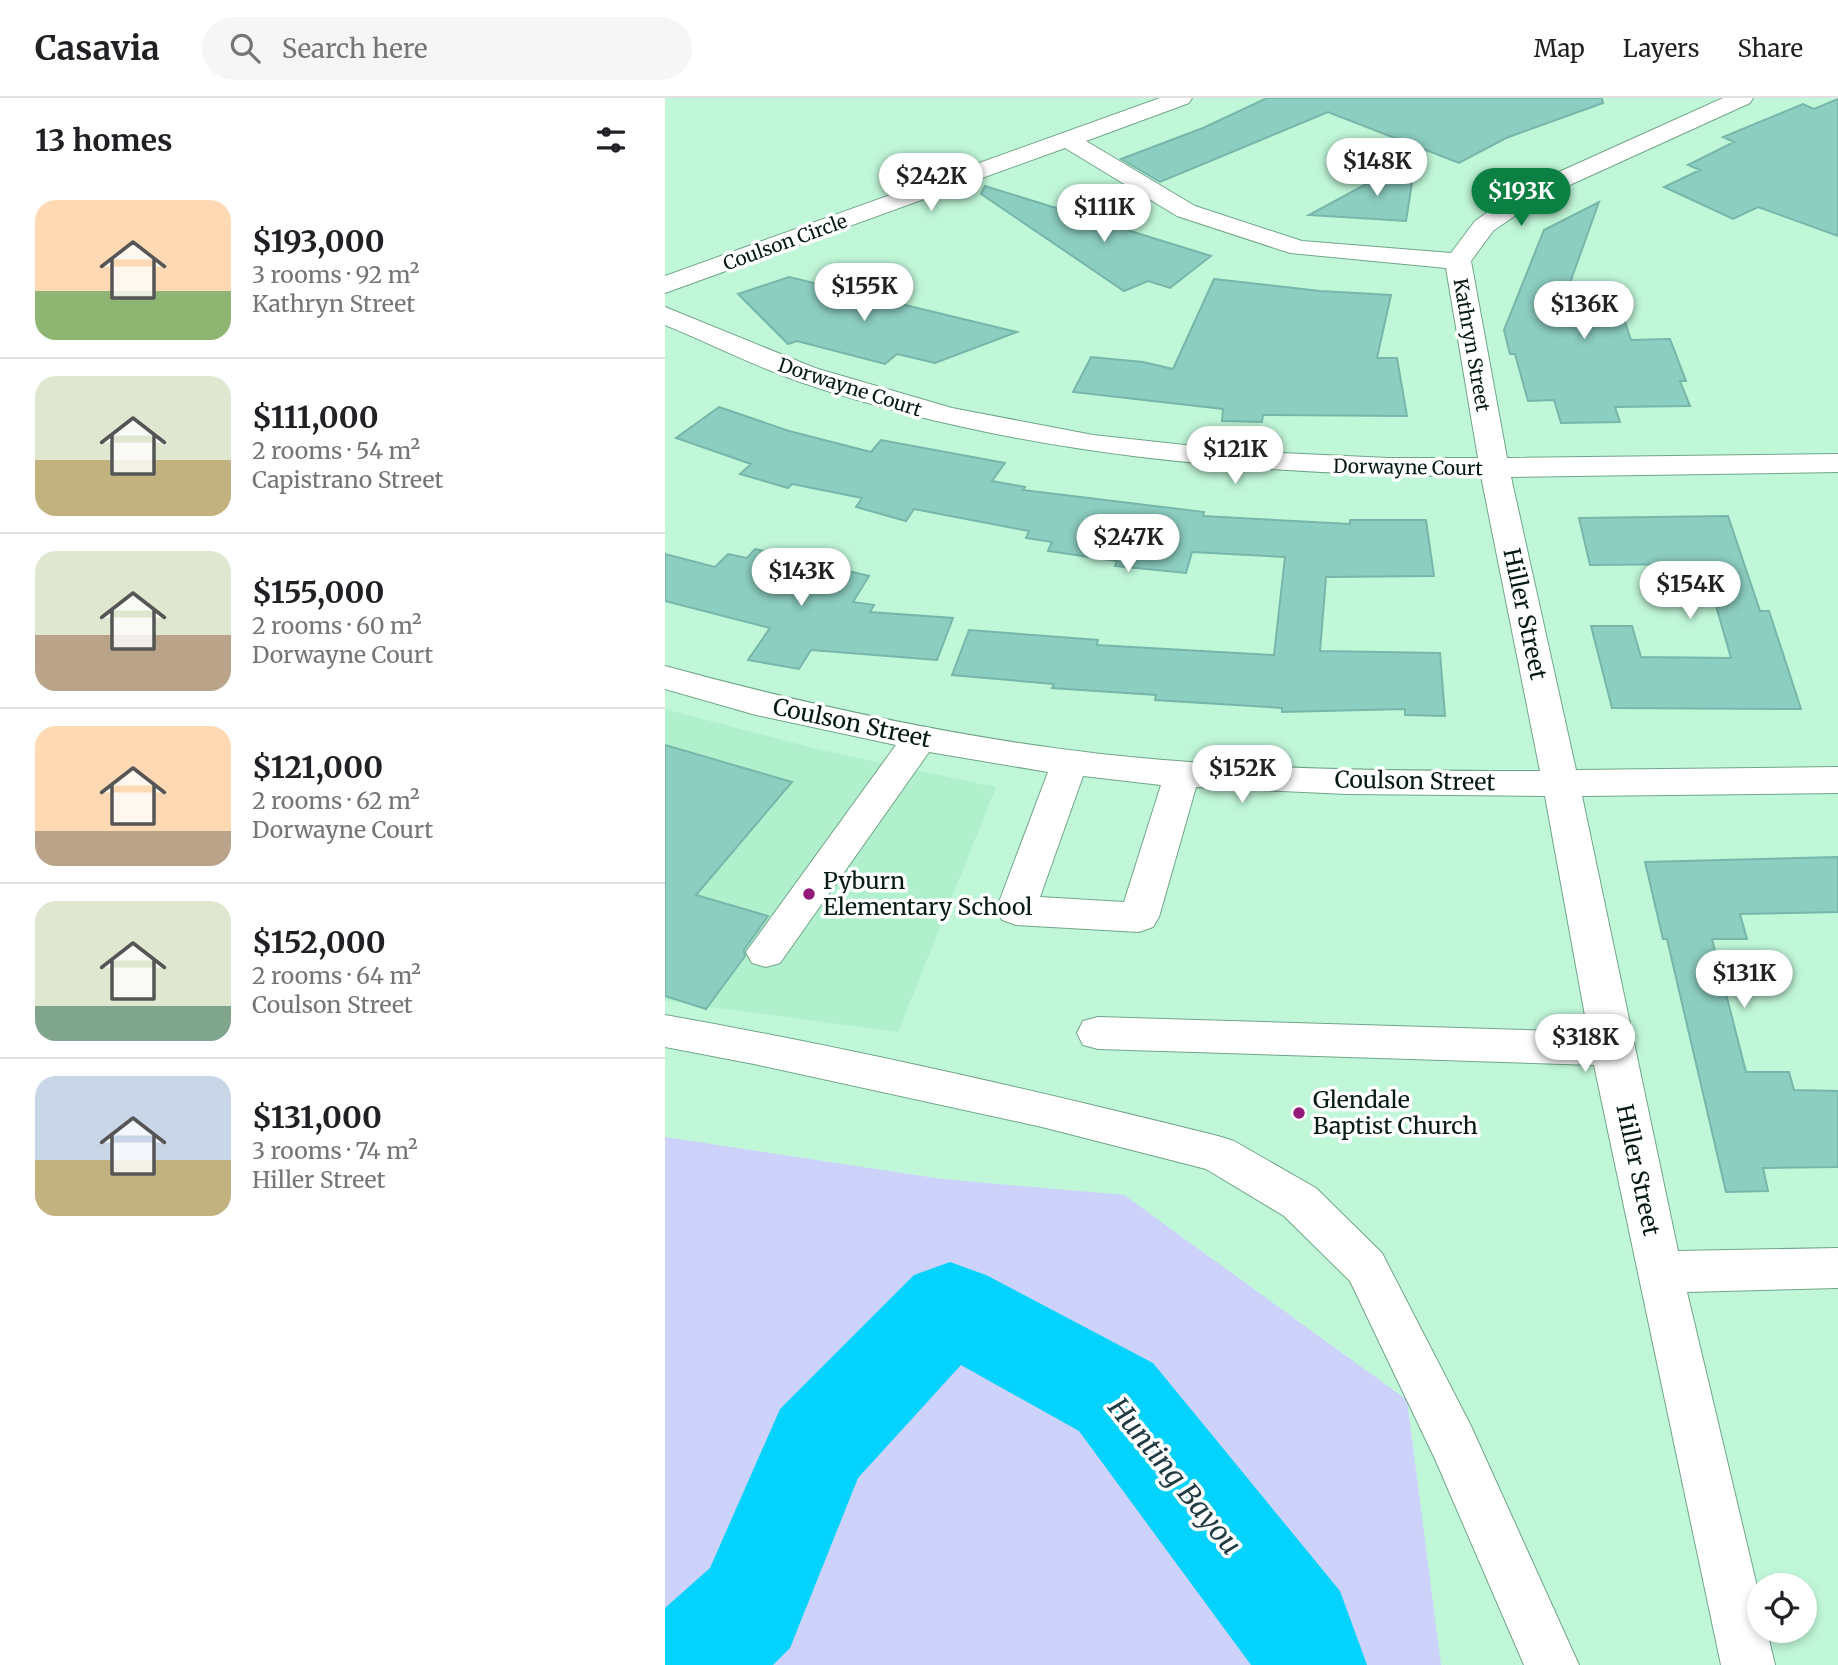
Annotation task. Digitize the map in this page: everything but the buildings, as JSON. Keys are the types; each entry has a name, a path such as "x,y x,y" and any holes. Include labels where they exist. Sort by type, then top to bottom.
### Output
{"street":[{"name":"Coulson Circle","path":"665,285 1181,98"},
{"name":"Kathryn Street","path":"1494,467 1458,261 1484,226 1530,194 1742,98"},
{"path":"1068,140 1186,211 1299,248 1458,261"},
{"name":"Dorwayne Court","path":"665,315 774,363 854,391 942,416 1028,435 1132,451 1261,463 1369,467 1838,463"},
{"name":"Hiller Street","path":"1494,467 1561,783 1612,1049 1659,1272 1748,1665"},
{"name":"Coulson Street","path":"665,677 775,708 919,738 1070,761 1182,774 1330,781 1561,783 1838,780"},
{"path":"765,952 919,738"},
{"path":"1070,761 1016,911 1139,917 1182,774"},
{"path":"665,1031 754,1047 1042,1109 1218,1154 1300,1202 1366,1267 1453,1443 1552,1665"},
{"path":"1098,1033 1612,1049"},
{"path":"1659,1272 1838,1268"}],"shaded area":[{"name":"Pyburn Elementary School","path":"665,709 821,750 996,787 898,1032 665,1001"},
{"path":"665,1137 942,1179 1124,1195 1407,1400 1441,1665 665,1665"}],"waterway":[{"name":"Hunting Bayou","path":"689,1665 750,1608 818,1445 950,1307 1116,1397 1299,1632 1309,1665"}],"place":[{"name":"Pyburn Elementary School","path":"809,894"},
{"name":"Glendale Baptist Church","path":"1299,1113"}]}
